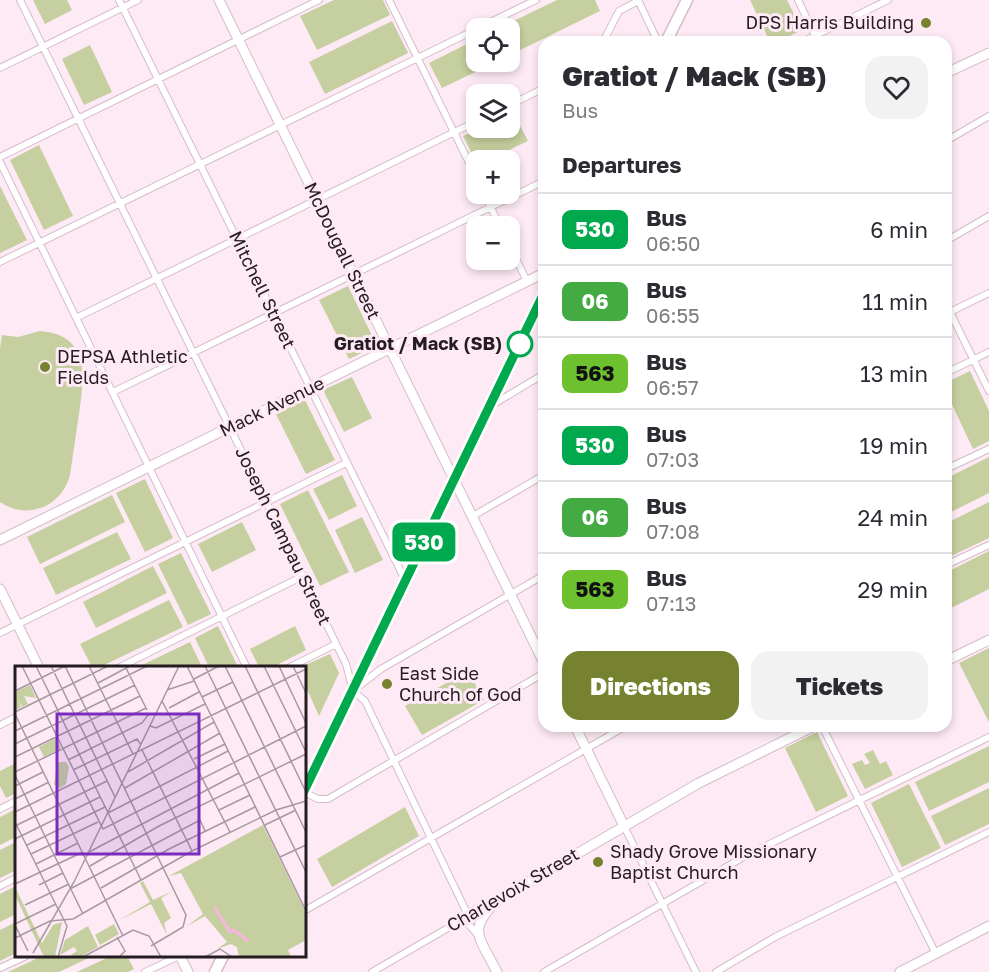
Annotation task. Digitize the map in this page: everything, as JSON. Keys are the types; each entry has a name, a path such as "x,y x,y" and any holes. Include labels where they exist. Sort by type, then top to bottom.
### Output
{"main road":[{"path":"669,36 687,0"},
{"path":"306,788 538,305"},
{"path":"215,972 222,957"}],"street":[{"name":"Joseph Campau Street","path":"20,0 346,664 353,691 365,701 467,913 470,926 478,935 496,972"},
{"name":"Mitchell Street","path":"119,0 405,581"},
{"path":"0,68 138,0"},
{"name":"McDougall Street","path":"219,0 538,651"},
{"path":"0,157 319,0"},
{"path":"389,0 466,157"},
{"path":"499,18 536,0"},
{"path":"606,36 618,11 638,0 655,36"},
{"path":"798,0 815,36"},
{"path":"822,36 888,0"},
{"path":"0,262 466,34"},
{"path":"952,70 989,53"},
{"path":"520,100 538,91"},
{"path":"952,138 989,116"},
{"path":"76,318 466,126"},
{"path":"0,162 247,666"},
{"path":"112,392 538,184"},
{"path":"489,204 495,216"},
{"path":"952,238 989,216"},
{"path":"520,267 527,281"},
{"name":"Mack Avenue","path":"0,540 538,276"},
{"path":"952,311 989,293"},
{"path":"952,316 989,391"},
{"path":"952,370 989,352"},
{"path":"489,406 538,377"},
{"path":"952,466 989,449"},
{"path":"0,633 346,463"},
{"path":"472,516 538,478"},
{"path":"952,562 989,544"},
{"path":"122,666 303,576"},
{"path":"353,691 381,669 538,578"},
{"path":"0,589 38,666"},
{"path":"952,658 989,640"},
{"path":"292,666 336,644"},
{"path":"306,793 318,799 328,799 538,677"},
{"path":"0,725 15,718"},
{"path":"578,732 696,972"},
{"path":"306,910 616,732"},
{"name":"Charlevoix Street","path":"372,972 460,921 467,913 499,899 709,777 802,732"},
{"path":"825,732 934,952"},
{"path":"544,972 747,855 989,737"},
{"path":"0,809 15,802"},
{"path":"716,972 775,938 989,832"},
{"path":"0,886 15,878"},
{"path":"478,935 480,917 499,899"},
{"path":"900,972 934,952 989,926"},
{"path":"0,968 24,957"},
{"path":"145,972 177,957"},
{"path":"180,957 188,972"}],"green space":[{"path":"33,0 67,0 72,10 45,24"},
{"path":"334,0 383,0 390,15 317,50 300,16"},
{"path":"557,0 595,0 600,11 549,36 538,36 538,41 520,50 520,18"},
{"path":"750,0 787,0 802,30 790,36 767,36"},
{"path":"392,21 408,53 325,94 309,62"},
{"path":"466,44 466,72 475,72 442,88 429,63"},
{"path":"90,45 112,92 84,105 62,59"},
{"path":"520,126 528,141 509,150 470,150 463,136 466,135 466,138 520,138"},
{"path":"39,145 73,216 44,230 10,160"},
{"path":"0,186 27,240 0,253"},
{"path":"348,286 377,346 349,359 319,300"},
{"path":"40,331 57,334 68,340 76,349 82,373 81,400 70,475 66,486 52,502 32,510 22,510 11,508 0,502 0,348 2,335 18,337"},
{"path":"970,371 989,411 989,441 973,449 952,405 952,380"},
{"path":"352,377 372,418 344,432 323,390"},
{"path":"305,400 335,460 306,474 276,414"},
{"path":"989,457 989,493 952,512 952,476"},
{"path":"342,475 357,506 329,520 313,489"},
{"path":"145,479 173,538 145,552 116,493"},
{"path":"308,490 349,572 320,586 280,504"},
{"path":"112,495 125,522 40,564 27,537"},
{"path":"989,502 989,538 952,556 952,520"},
{"path":"362,517 383,560 355,573 335,530"},
{"path":"242,522 256,550 212,572 198,544"},
{"path":"117,532 131,559 56,595 43,568"},
{"path":"989,551 989,589 952,608 952,570"},
{"path":"181,553 211,614 188,625 158,564"},
{"path":"153,566 167,593 96,628 83,602"},
{"path":"169,600 183,627 102,666 91,666 80,644"},
{"path":"218,626 238,666 209,666 195,638"},
{"path":"295,626 306,650 275,666 258,666 250,649"},
{"path":"190,642 201,665 199,666 140,666"},
{"path":"989,648 989,722 959,663"},
{"path":"330,654 339,673 319,716 306,687 306,666 303,666"},
{"path":"468,671 484,700 422,735 405,706"},
{"path":"817,732 848,796 816,812 785,748"},
{"path":"989,746 989,782 929,811 915,782"},
{"path":"873,750 880,764 886,761 893,775 865,789 852,764 862,760 865,765 870,763 864,754"},
{"path":"15,764 15,794 6,798 0,786 0,771"},
{"path":"909,784 941,848 902,867 871,803"},
{"path":"989,788 989,824 945,845 931,816"},
{"path":"405,807 419,836 332,887 317,859"},
{"path":"15,810 15,838 0,845 0,817"},
{"path":"15,842 15,870 0,878 0,850"},
{"path":"15,886 15,914 0,922 0,894"},
{"path":"15,922 15,954 0,961 0,930"},
{"path":"40,957 91,957 59,972 8,972"},
{"path":"109,957 128,957 134,969 128,972 77,972"}],"bus line":[{"name":"530","path":"306,787 538,305"}],"place":[{"name":"DPS Harris Building","path":"926,23"},
{"name":"Gratiot / Mack (SB)","path":"520,344"},
{"name":"DEPSA Athletic Fields","path":"45,367"},
{"name":"East Side Church of God","path":"387,684"},
{"name":"Shady Grove Missionary Baptist Church","path":"598,862"}]}
